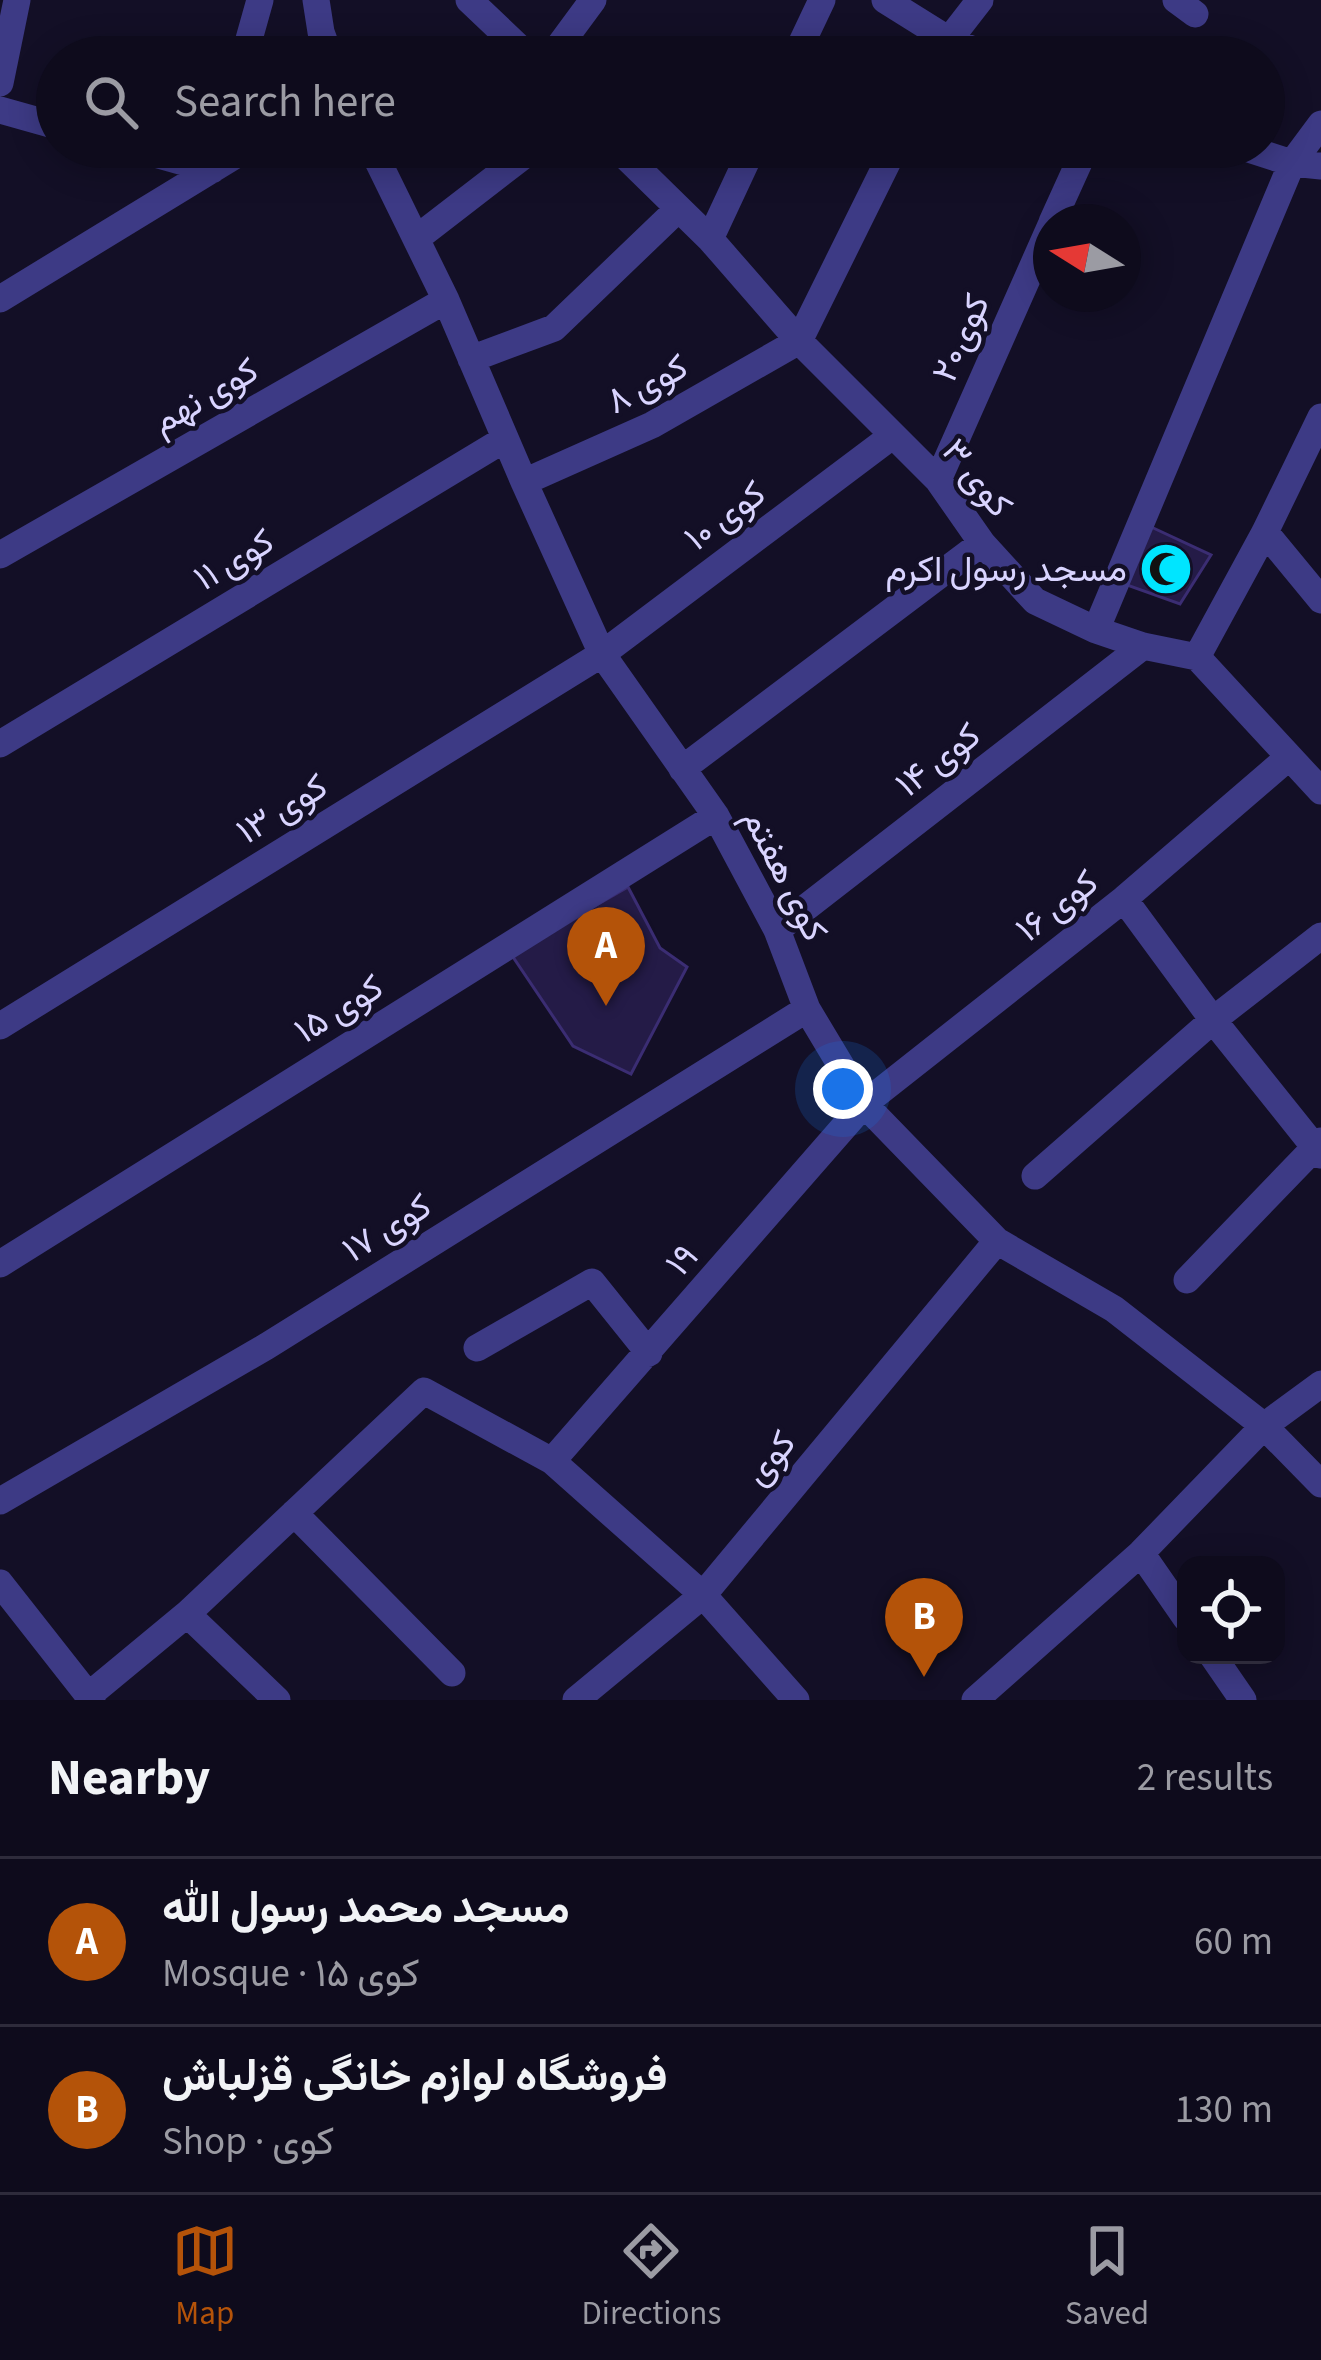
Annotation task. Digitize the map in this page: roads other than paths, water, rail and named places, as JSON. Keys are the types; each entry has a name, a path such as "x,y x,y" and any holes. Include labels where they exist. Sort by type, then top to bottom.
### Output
{"street":[{"path":"0,82 17,0"},
{"path":"250,36 260,0"},
{"path":"316,0 323,36"},
{"path":"469,0 507,36"},
{"path":"566,36 593,0"},
{"path":"805,36 822,0"},
{"path":"885,0 929,36"},
{"path":"953,36 980,0"},
{"path":"0,110 36,120"},
{"path":"1096,630 1292,163 1321,124"},
{"path":"1285,161 1321,166"},
{"path":"0,298 201,168"},
{"name":"کوی هفتم","path":"382,168 446,299 602,654 716,816 777,930 807,1009 864,1104 998,1241 1114,1309 1264,1426 1321,1484"},
{"path":"417,238 509,168"},
{"name":"کوی ۳","path":"637,168 710,238 799,340 938,480 982,543 1035,602 1096,630 1197,658"},
{"path":"710,238 743,168"},
{"path":"799,340 885,168"},
{"name":"کوی۲۰","path":"1061,204 1077,168"},
{"path":"471,359 554,328 678,208"},
{"name":"کوی۲۰","path":"938,480 1033,267"},
{"name":"کوی نهم","path":"0,555 446,299"},
{"name":"کوی ۸","path":"524,482 652,425 799,340"},
{"path":"1318,433 1197,658 1321,791"},
{"name":"کوی ۱۰","path":"602,654 892,436"},
{"name":"کوی ۱۱","path":"0,744 505,439"},
{"path":"1265,532 1321,600"},
{"path":"682,769 982,543"},
{"name":"کوی ۱۴","path":"777,930 1143,646"},
{"name":"کوی ۱۳","path":"0,1026 602,654"},
{"name":"کوی ۱۶","path":"864,1104 1124,899 1289,758"},
{"name":"کوی ۱۵","path":"0,1264 716,816"},
{"path":"1124,899 1213,1020 1319,1147 1187,1280"},
{"path":"1035,1176 1213,1020 1321,936"},
{"name":"کوی ۱۷","path":"0,1502 267,1346 807,1009"},
{"name":"۱۹","path":"552,1461 864,1104"},
{"name":"کوی","path":"576,1700 703,1595 998,1241"},
{"path":"477,1348 592,1282 649,1353"},
{"path":"975,1700 1141,1553 1264,1426 1321,1384"},
{"path":"0,1583 90,1698 187,1614 424,1391 552,1461 703,1595 796,1700"},
{"path":"294,1513 452,1672"},
{"path":"1141,1553 1177,1605"},
{"path":"187,1614 278,1700"},
{"path":"1218,1664 1243,1700"}],"place":[{"name":"مسجد رسول اکرم","path":"1166,569"},
{"name":"مسجد محمد رسول الله","path":"606,1006"},
{"name":"فروشگاه لوازم خانگی قزلباش","path":"924,1677"}]}
